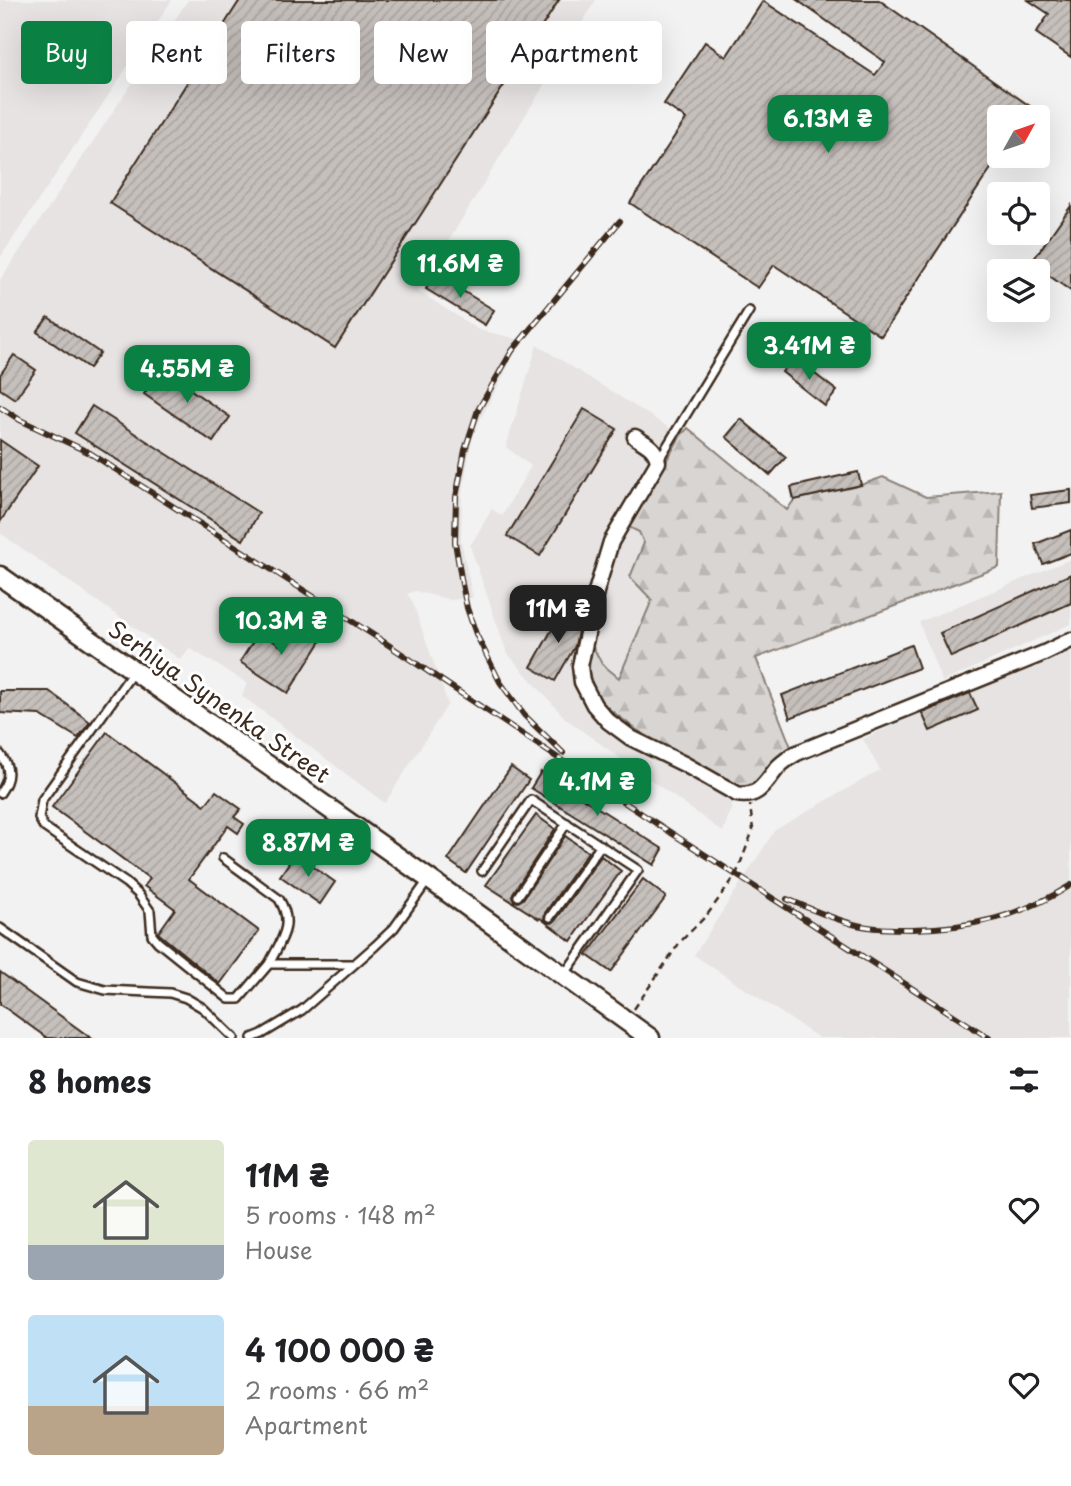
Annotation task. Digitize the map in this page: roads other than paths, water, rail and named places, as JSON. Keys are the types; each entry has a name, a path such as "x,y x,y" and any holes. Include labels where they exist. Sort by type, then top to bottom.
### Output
{"street":[{"path":"635,437 657,453 658,462 611,542 596,592 580,666 582,682 594,705 631,738 737,794 749,795 757,792 780,765 797,752 1071,640"},
{"name":"Serhiya Synenka Street","path":"0,576 649,1038"}],"lane":[{"path":"658,462 749,311"},
{"path":"134,671 41,800 39,818 44,827 138,894 150,911 152,935 158,943 224,996 234,1000 239,999 269,964 287,929 287,919 285,908 279,899 223,859"},
{"path":"0,754 8,766 9,775 0,793"},
{"path":"482,871 531,800 638,870 564,976"},
{"path":"518,896 567,824"},
{"path":"550,917 601,845"},
{"path":"252,1038 302,1010 394,928 429,880"},
{"path":"0,928 77,982 105,990 170,993 186,998 203,1008 234,1038"},
{"path":"269,964 353,964"}],"railway":[{"path":"563,753 524,715 500,682 476,634 467,608 455,542 456,497 465,450 478,410 512,351 620,221"},
{"path":"0,407 20,420 90,453 989,1038"},
{"path":"787,899 860,926 890,929 933,928 975,923 1014,913 1071,885"}]}
